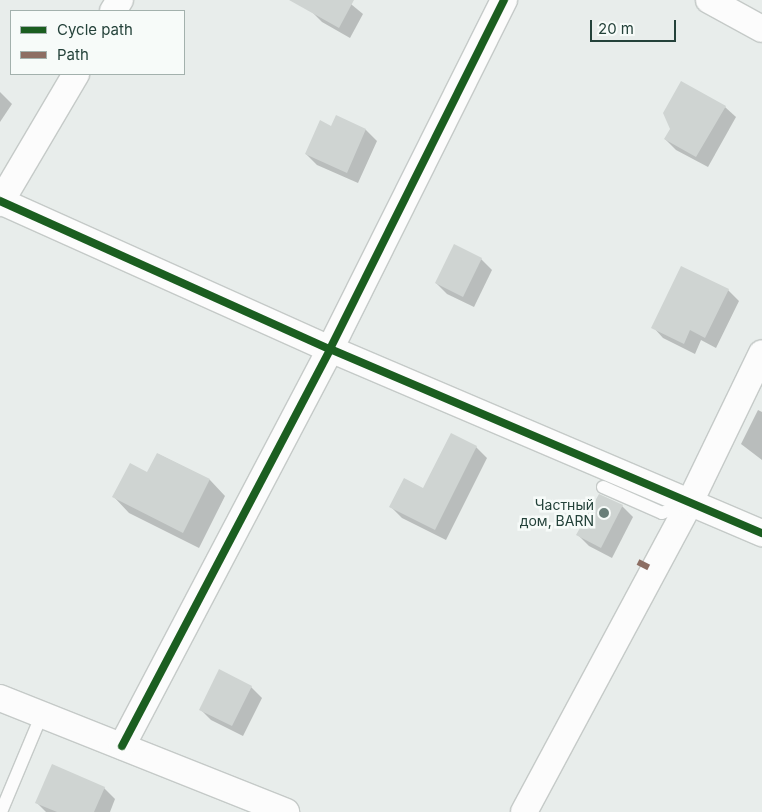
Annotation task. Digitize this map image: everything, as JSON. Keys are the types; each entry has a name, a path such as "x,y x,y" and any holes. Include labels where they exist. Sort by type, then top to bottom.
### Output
{"street":[{"path":"122,746 330,349 504,0"},
{"path":"709,0 762,29"},
{"path":"75,75 0,202 330,349 762,533"},
{"path":"524,812 690,502 762,353"},
{"path":"0,698 286,812"}],"lane":[{"path":"603,487 662,513 690,502"},
{"path":"0,812 42,714"}],"building":[{"path":"289,0 354,0 339,28"},
{"path":"681,81 726,106 696,157 664,139 670,129 663,113"},
{"path":"336,115 366,129 347,173 305,154 320,120 331,126"},
{"path":"454,244 482,258 463,297 435,283"},
{"path":"681,266 729,289 705,338 690,330 684,344 651,328"},
{"path":"451,433 477,446 435,530 389,507 404,478 423,488"},
{"path":"157,453 210,479 183,533 112,497 130,463 147,472"},
{"name":"Частный дом, BARN","path":"599,494 623,505 601,548 576,535"},
{"path":"219,669 252,686 232,726 199,710"},
{"path":"52,764 105,787 94,812 57,812 35,803"}],"marked path":[{"path":"638,562 652,569"}],"cycle path":[{"path":"122,746 330,349 504,0"},
{"path":"0,201 330,349 762,533"}],"place":[{"name":"Частный дом, BARN","path":"604,513"}]}
